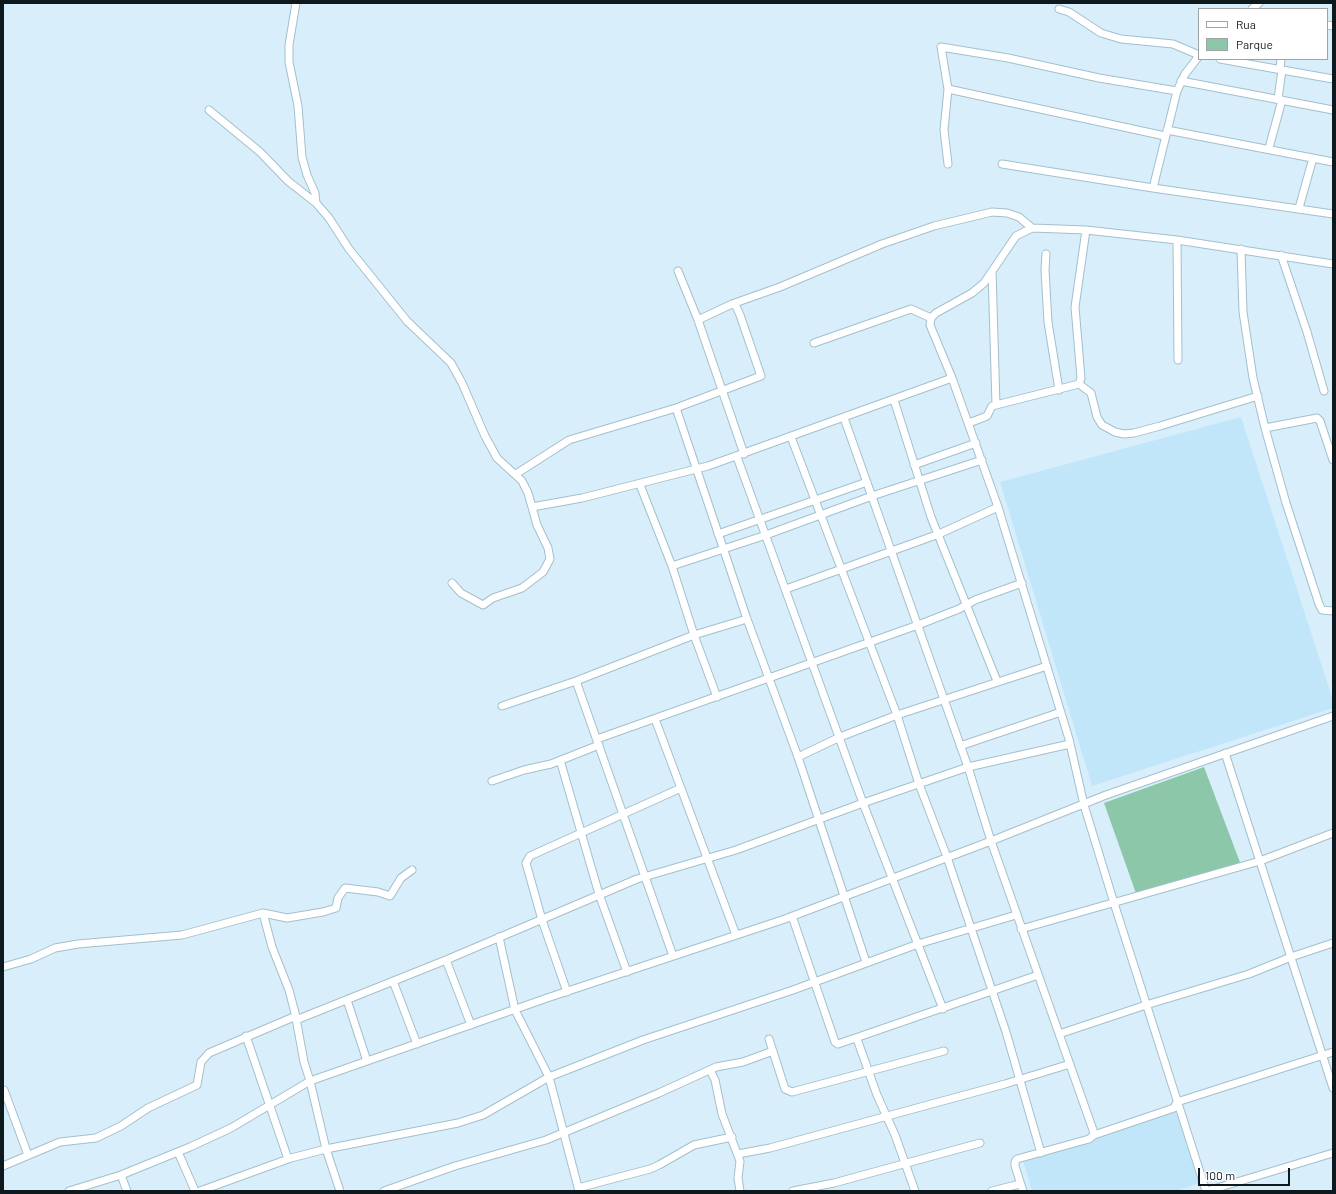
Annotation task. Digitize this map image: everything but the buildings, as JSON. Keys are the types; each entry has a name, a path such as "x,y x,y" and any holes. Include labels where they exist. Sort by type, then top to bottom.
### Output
{"street":[{"path":"296,3 289,45 288,62 298,106 302,157 307,175 315,193 316,203"},
{"path":"1059,9 1069,12 1101,33 1122,39 1173,44 1198,56"},
{"path":"948,164 944,130 948,89 941,47 1008,58 1100,78 1177,91"},
{"path":"1153,188 1177,91 1181,81 1198,57"},
{"path":"1226,60 1333,79"},
{"path":"1268,148 1280,100 1281,60"},
{"path":"1181,81 1333,110"},
{"path":"948,89 1166,133 1268,148 1333,162"},
{"path":"209,110 246,139 288,181 316,203 329,218 349,249 407,321 451,363 462,383 485,436 497,458 522,481 548,548 550,559 543,572 522,588 493,598 483,605 461,594 452,583"},
{"path":"1299,208 1313,158"},
{"path":"1002,164 1333,214"},
{"path":"698,320 732,304 780,287 882,244 934,226 992,212 1007,213 1019,217 1032,228"},
{"path":"1333,264 1177,240 1086,230 1032,228 1016,236 984,283 972,293 936,312 931,318 930,325 952,378 998,507 1061,712 1084,805 1146,1005 1207,1191 1333,1153"},
{"path":"1079,384 1081,378 1075,307 1086,230"},
{"path":"1177,240 1178,360"},
{"path":"1241,249 1243,312 1265,428 1286,503 1319,604 1322,610 1333,611"},
{"path":"1046,254 1045,270 1048,322 1059,390"},
{"path":"1282,256 1307,332 1324,391"},
{"path":"678,271 698,320 723,390 740,456 760,519 863,803 942,1009"},
{"path":"992,271 996,405"},
{"path":"516,474 569,440 676,408 760,376 738,308 732,304"},
{"path":"814,344 911,309 931,318"},
{"path":"532,507 582,498 698,469 740,456 952,378"},
{"path":"968,423 987,416 990,408 996,405 1079,384"},
{"path":"1079,384 1091,393 1097,417 1102,425 1115,432 1124,434 1160,426 1258,396"},
{"path":"894,400 919,480 997,681"},
{"path":"676,408 698,469 747,619 798,757 866,962"},
{"path":"844,418 968,767 1016,915 1094,1135"},
{"path":"1265,428 1318,418 1333,460"},
{"path":"791,437 897,715 919,784 947,857 1021,1079 1041,1153"},
{"path":"914,465 976,443"},
{"path":"672,566 821,516 872,496 982,460"},
{"path":"718,534 867,482"},
{"path":"640,484 672,566 694,635 717,697"},
{"path":"786,589 939,534 998,507"},
{"path":"492,781 560,760 598,742 655,719 769,679 869,641 918,625 967,605 975,600 1022,583"},
{"path":"502,706 576,681 694,635 747,619"},
{"path":"798,757 897,715 997,681 1047,666"},
{"path":"576,681 673,956"},
{"path":"960,746 1061,712"},
{"path":"69,1191 121,1174 178,1152 232,1128 310,1081 792,916 843,895 991,841 1106,795 1333,716"},
{"path":"655,719 736,935"},
{"path":"3,1166 60,1142 96,1138 121,1126 148,1108 197,1085 201,1062 204,1057 246,1036 347,1000 542,920 599,894 644,877 743,848 863,803 968,767 1070,744"},
{"path":"1225,753 1333,1088"},
{"path":"560,760 599,894 627,972"},
{"path":"567,992 542,920 526,862 530,856 582,834 681,788"},
{"path":"1021,929 1260,861 1333,833"},
{"path":"3,967 31,959 56,948 78,944 182,935 263,913 287,918 308,915 336,908 338,898 345,888 378,892 390,896 401,878 412,870"},
{"path":"263,913 272,947 289,990 304,1062 326,1149 340,1191"},
{"path":"200,1191 288,1159 326,1149 458,1123 483,1115 549,1077 643,1040 815,982 918,944 1016,915"},
{"path":"792,916 836,1042 842,1044 1038,975"},
{"path":"499,937 515,1010 549,1077 565,1132 579,1189 650,1169 694,1145 732,1138"},
{"path":"1059,1034 1146,1005 1250,974 1290,957 1333,943"},
{"path":"446,960 471,1025"},
{"path":"393,981 417,1044"},
{"path":"347,1000 367,1061"},
{"path":"246,1036 288,1159"},
{"path":"769,1039 785,1089 792,1092 944,1051"},
{"path":"857,1039 886,1116 906,1163 915,1191"},
{"path":"384,1191 455,1166 546,1140 674,1087 710,1070 726,1064 743,1062 773,1051"},
{"path":"992,1191 1022,1187 1015,1162 1017,1159 1089,1139 1094,1135 1174,1108 1177,1102 1333,1052"},
{"path":"738,1154 770,1148 1021,1079 1070,1064"},
{"path":"710,1070 715,1080 722,1114 738,1154 741,1166 738,1178 740,1191"},
{"path":"4,1090 28,1155"},
{"path":"793,1191 834,1184 980,1143"},
{"path":"178,1152 195,1191"},
{"path":"121,1174 127,1191"}],"shaded area":[{"path":"1241,417 1333,700 1333,708 1092,786 1000,482"},
{"path":"1175,1109 1199,1183 1176,1191 1032,1191 1023,1160"}],"green space":[{"path":"1204,767 1241,865 1138,899 1104,803"}]}
